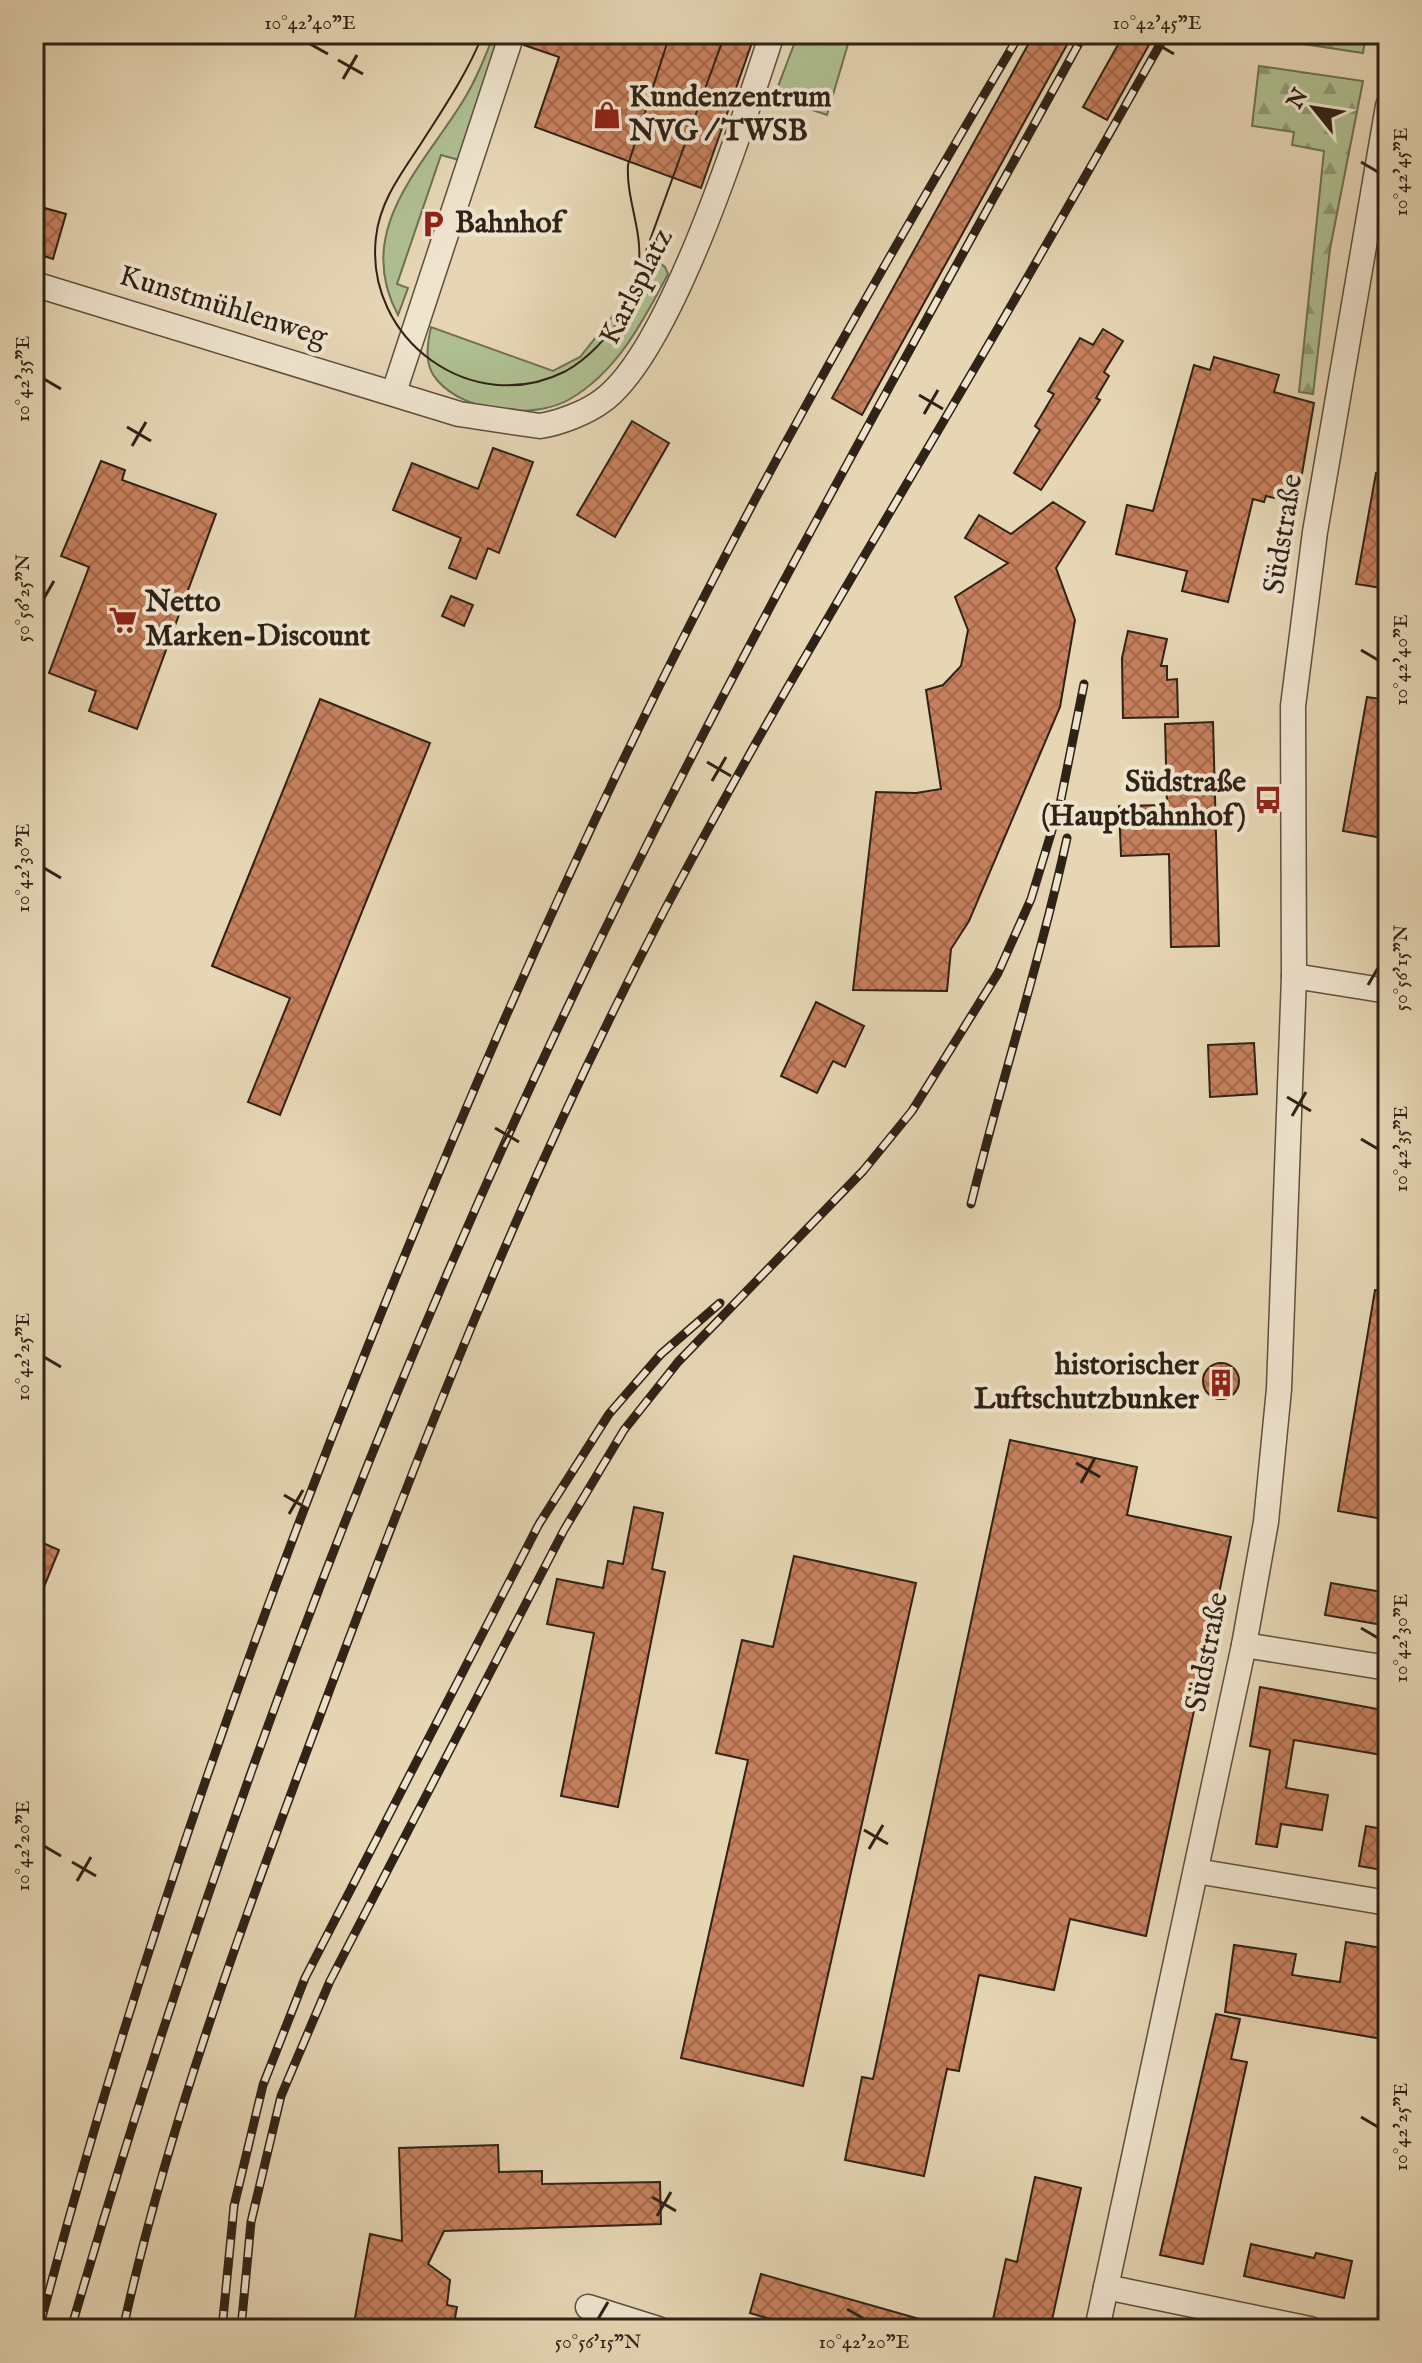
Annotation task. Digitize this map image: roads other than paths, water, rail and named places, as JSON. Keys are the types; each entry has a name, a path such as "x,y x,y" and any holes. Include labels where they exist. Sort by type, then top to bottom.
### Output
{"street":[{"path":"394,392 512,34"},
{"name":"Karlsplatz","path":"394,392 459,414 540,426 552,424 602,402 622,381 655,335 700,234 772,34"},
{"name":"Südstraße","path":"1097,2329 1244,1645 1266,1522 1279,1389 1294,976 1291,764 1297,655 1388,106"},
{"name":"Kunstmühlenweg","path":"34,284 394,392"},
{"path":"1294,976 1388,991"},
{"path":"1244,1645 1388,1668"},
{"path":"1196,1871 1388,1903"},
{"path":"1106,2287 1310,2329"},
{"path":"588,2307 658,2329"}],"tram line":[{"path":"483,34 454,91 387,200 376,237 377,274 387,308 406,337 431,360 461,377 495,385 530,383 566,371 597,347 622,317 725,34"},
{"path":"639,262 628,165 670,34"}],"railway":[{"path":"39,2329 147,1957 229,1713 366,1351 483,1068 566,881 700,605 856,317 1020,34"},
{"path":"71,2329 126,2146 247,1784 383,1426 458,1250 536,1075 673,793 846,466 1084,34"},
{"path":"123,2329 160,2181 205,2035 255,1891 429,1431 515,1223 610,1018 735,780 1166,34"},
{"path":"241,2329 251,2222 281,2096 330,1981 564,1530 624,1430 678,1362 863,1171 912,1111 998,973 1031,899 1060,804 1084,684"},
{"path":"971,1204 1067,838"},
{"path":"222,2329 234,2206 263,2085 305,1978 539,1524 609,1414 661,1354 720,1303"}],"place":[{"name":"Kundenzentrum NVG / TWSB","path":"607,115"},
{"name":"Bahnhof","path":"433,224"},
{"name":"Netto Marken-Discount","path":"123,620"},
{"name":"Südstraße (Hauptbahnhof)","path":"1268,800"},
{"name":"historischer Luftschutzbunker","path":"1221,1383"}]}
